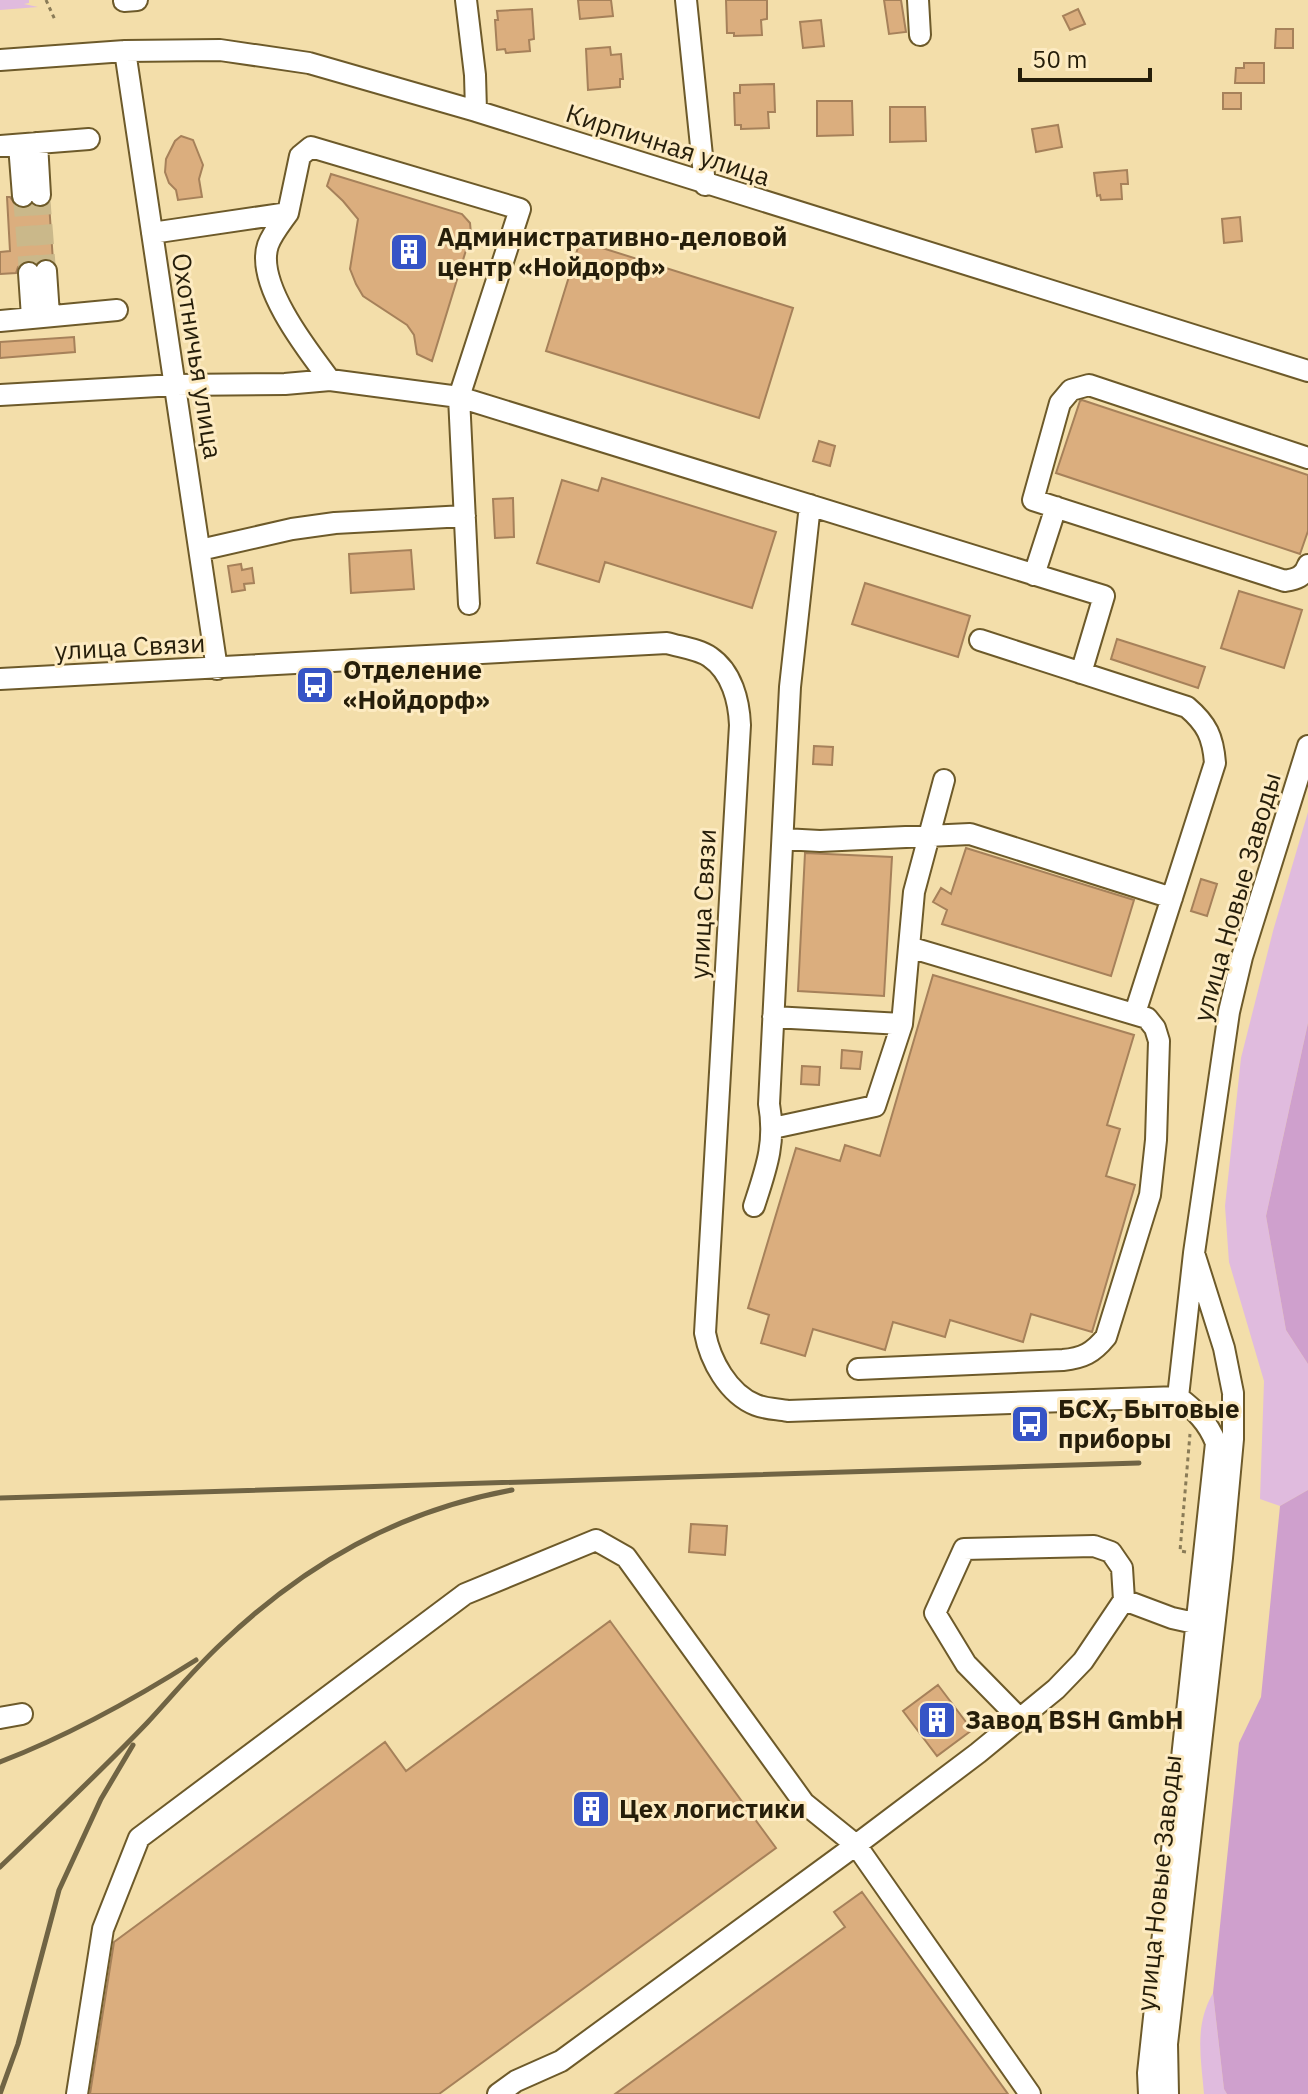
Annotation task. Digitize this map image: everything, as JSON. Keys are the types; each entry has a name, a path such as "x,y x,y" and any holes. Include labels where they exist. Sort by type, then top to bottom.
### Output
{"street":[{"path":"124,1 137,0"},
{"path":"466,0 476,111"},
{"path":"686,0 705,185"},
{"path":"918,0 920,35"},
{"name":"Кирпичная улица","path":"0,60 207,49 309,63 476,111 1308,371"},
{"name":"Охотничья улица","path":"125,51 217,669"},
{"path":"32,195 19,145 89,139"},
{"path":"330,380 287,319 267,267 269,244 288,213 300,156 311,147 520,209 459,397 469,604"},
{"path":"152,233 288,213"},
{"path":"37,272 40,316"},
{"path":"0,321 117,310"},
{"path":"0,395 330,380 459,397 1104,596 1081,673"},
{"path":"1308,458 1089,385 1071,390 1060,403 1033,500 1285,581 1297,579 1308,565"},
{"path":"754,1206 771,1153 773,1128 769,1104 790,687 810,505"},
{"path":"1034,575 1056,507"},
{"path":"200,550 292,529 335,523 465,516"},
{"path":"980,640 1187,707 1203,720 1213,739 1215,763 1135,1013"},
{"name":"улица Связи","path":"0,679 667,643 709,656 726,673 739,703 740,725 705,1333 709,1357 732,1388 755,1405 788,1411 1178,1397"},
{"name":"улица Новые Заводы","path":"1178,1397 1194,1253 1229,1012 1242,957 1308,746"},
{"path":"773,1128 875,1106 902,1024 914,892 944,780"},
{"path":"783,839 820,841 970,834 1172,898"},
{"path":"858,1369 1071,1359 1095,1351 1106,1337 1150,1195 1156,1140 1159,1041 1155,1028 1147,1018 909,947"},
{"path":"773,1017 902,1024"},
{"name":"улица Новые Заводы","path":"1149,2094 1148,2073 1233,1439 1233,1393 1224,1348 1194,1253"},
{"path":"1178,1397 1192,1420"},
{"name":"улица Новые Заводы","path":"1168,2094 1167,2044 1206,1626 1217,1457 1211,1429 1192,1420"},
{"path":"77,2094 103,1929 139,1838 465,1594 596,1540 626,1557 804,1803 856,1845 1030,2094"},
{"path":"498,2094 516,2081 561,2061 856,1845 1020,1719 1056,1689 1083,1661 1124,1600 1122,1568 1111,1552 1094,1546 964,1549 935,1613 966,1664 1020,1719"},
{"path":"1124,1600 1172,1618 1206,1626"},
{"path":"0,1718 22,1714"}],"path":[{"path":"46,1 55,20"},
{"path":"1180,1551 1192,1420"}],"shaded area":[{"path":"0,0 29,0 24,4 38,7 0,10"},
{"path":"1308,812 1308,1023 1266,1216 1286,1330 1308,1364 1308,1490 1280,1506 1260,1499 1264,1381 1229,1262 1225,1206 1241,1058 1273,931"},
{"path":"1308,1023 1308,1364 1286,1330 1266,1216"},
{"path":"1308,1490 1308,2094 1227,2094 1213,1993 1239,1743 1261,1697 1280,1506"},
{"path":"1213,1993 1227,2094 1204,2094 1201,2030"}],"building":[{"path":"578,0 611,0 613,16 580,19"},
{"path":"726,0 767,0 767,19 761,20 762,35 734,36 734,33 727,33"},
{"path":"884,0 901,0 906,32 889,34"},
{"path":"532,9 534,39 529,40 530,51 506,53 505,49 497,50 497,11"},
{"path":"1078,9 1085,24 1070,30 1063,16"},
{"path":"821,20 824,46 803,48 800,22"},
{"path":"1276,29 1293,29 1293,48 1275,48"},
{"path":"610,47 611,55 621,54 623,79 620,79 620,87 588,90 586,49"},
{"path":"1244,63 1264,63 1264,83 1235,83 1236,68 1244,68"},
{"path":"774,84 775,112 768,112 769,128 741,129 741,125 735,125 734,93 740,93 740,85"},
{"path":"1223,93 1241,93 1241,109 1223,109"},
{"path":"817,101 852,101 853,135 817,136"},
{"path":"890,107 925,107 926,141 890,142"},
{"path":"1058,125 1062,147 1036,152 1032,129"},
{"path":"181,136 193,140 203,165 199,179 202,197 178,200 165,172 166,159"},
{"path":"1127,170 1128,184 1121,184 1122,199 1101,200 1100,195 1097,196 1094,173"},
{"name":"Административно-деловой центр «Нойдорф»","path":"331,174 462,214 470,223 471,234 432,361 417,354 414,335 407,325 363,296 356,284 350,269 358,219 327,186"},
{"path":"7,197 23,209 32,205 42,208 49,203 53,261 46,258 36,263 27,260 16,273 0,274 0,252 10,251"},
{"path":"1240,217 1242,241 1224,243 1222,219"},
{"path":"580,241 793,308 759,418 546,351"},
{"path":"74,337 75,352 0,358 0,342"},
{"path":"1082,400 1308,475 1308,531 1300,554 1056,473"},
{"path":"819,441 835,446 830,466 813,461"},
{"path":"602,478 776,532 752,608 605,562 599,582 537,563 562,480 598,491"},
{"path":"513,498 514,537 495,538 493,499"},
{"path":"411,550 414,589 351,593 349,554"},
{"path":"241,564 242,570 252,568 254,583 244,584 245,590 232,592 228,566"},
{"path":"865,583 970,616 958,657 852,624"},
{"path":"1239,591 1302,610 1284,668 1221,648"},
{"path":"1117,639 1205,667 1198,688 1111,659"},
{"path":"814,746 833,747 832,765 813,764"},
{"path":"966,848 1134,900 1111,976 942,924 947,910 933,902 941,888 951,894"},
{"path":"805,853 892,857 884,996 798,991"},
{"path":"1201,879 1217,884 1207,916 1191,911"},
{"path":"933,975 1134,1035 1107,1125 1120,1129 1106,1176 1135,1185 1092,1332 1031,1314 1023,1342 950,1320 945,1337 893,1322 885,1350 813,1329 805,1356 761,1343 769,1315 748,1308 796,1148 840,1161 845,1145 880,1156"},
{"path":"842,1050 862,1052 860,1069 841,1068"},
{"path":"802,1066 820,1067 819,1085 801,1084"},
{"path":"691,1524 727,1526 725,1555 689,1552"},
{"path":"610,1621 776,1848 439,2094 90,2094 114,1942 385,1742 406,1771"},
{"name":"Завод BSH GmbH","path":"938,1685 972,1730 937,1756 903,1711"},
{"path":"862,1892 1008,2094 615,2094 845,1927 834,1912"}],"tunnel":[{"path":"40,195 46,271"},
{"path":"23,196 29,273"}],"railway":[{"path":"0,1498 1139,1463"},
{"path":"0,1867 129,1741 212,1653 286,1589 320,1565 392,1527 470,1499 512,1490"},
{"path":"0,1762 101,1716 196,1660"},
{"path":"0,2094 18,2044 59,1890 101,1799 133,1745"}],"place":[{"name":"Административно-деловой центр «Нойдорф»","path":"409,252"},
{"name":"Отделение «Нойдорф»","path":"315,685"},
{"name":"БСХ, Бытовые приборы","path":"1030,1424"},
{"name":"Завод BSH GmbH","path":"937,1720"},
{"name":"Цех логистики","path":"591,1809"}]}
